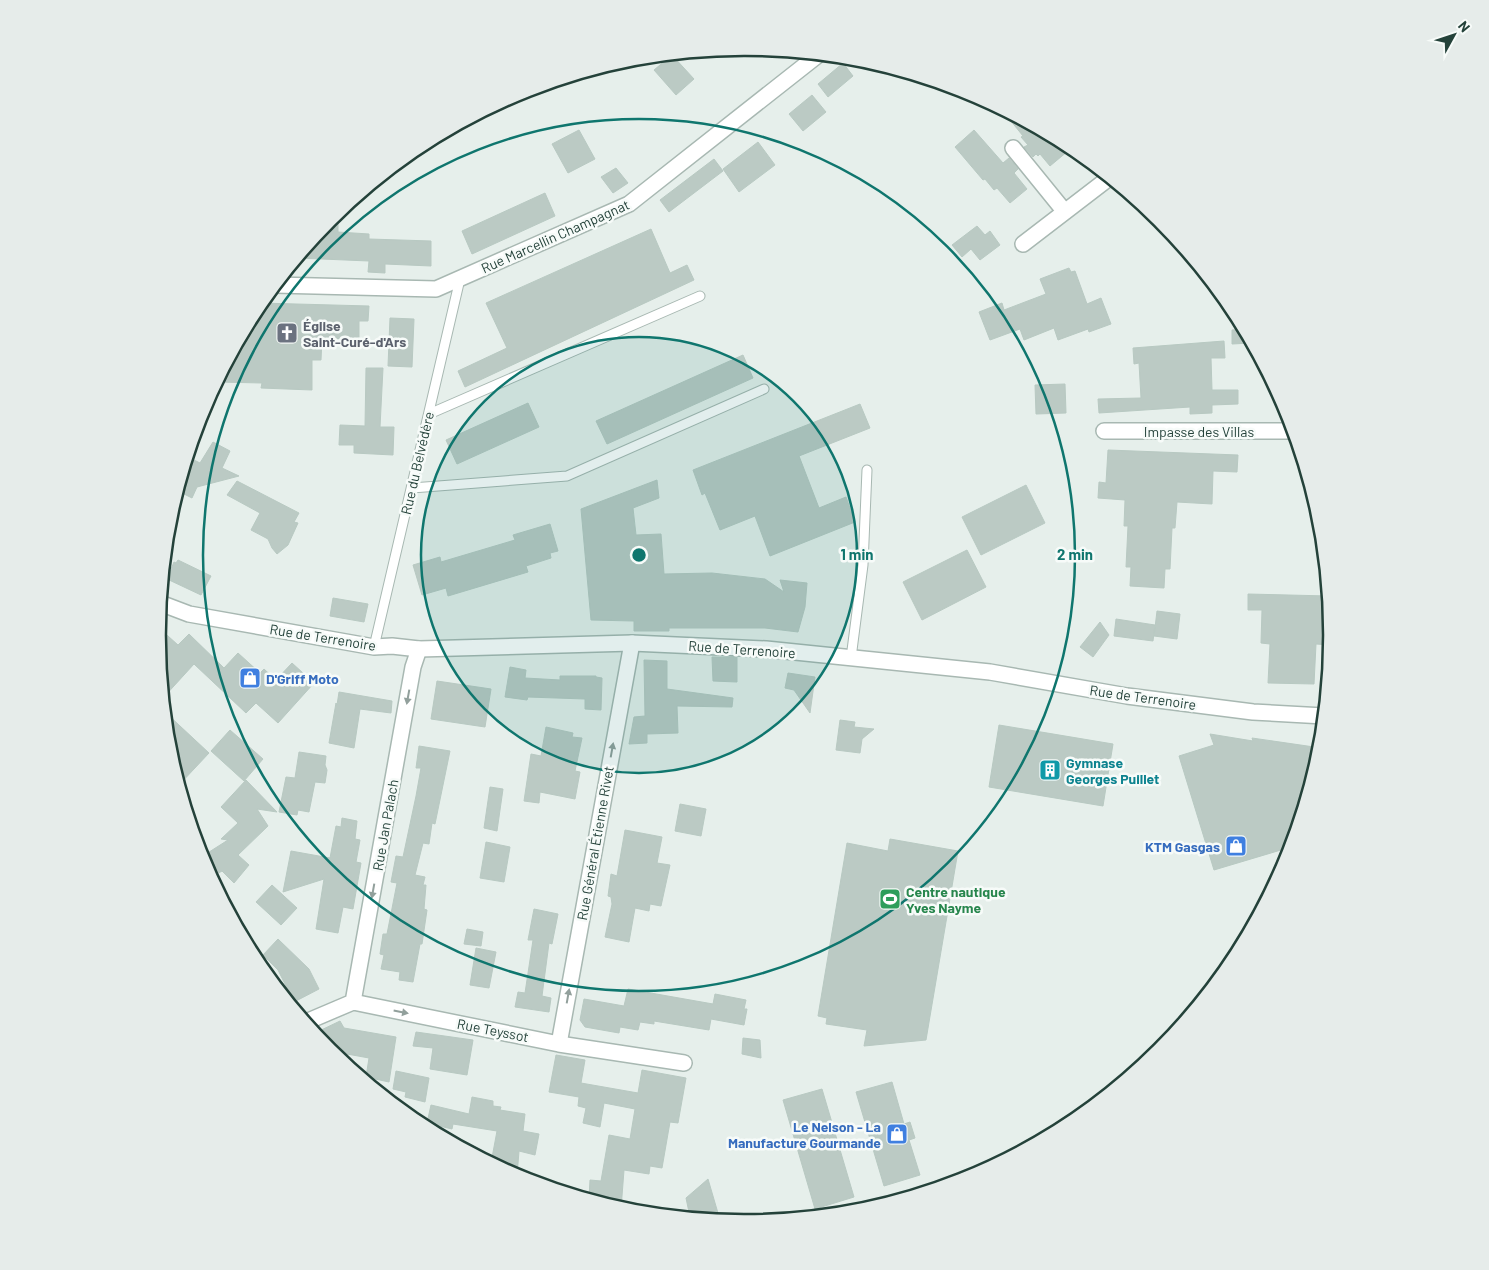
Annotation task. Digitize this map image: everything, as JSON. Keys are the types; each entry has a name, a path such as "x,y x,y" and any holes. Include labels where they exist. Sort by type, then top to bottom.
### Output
{"street":[{"name":"Rue Marcellin Champagnat","path":"283,285 436,289 629,204 812,60"},
{"path":"1013,148 1065,212"},
{"path":"1023,244 1104,182"},
{"name":"Impasse des Villas","path":"1104,431 1286,431"},
{"name":"Rue de Terrenoire","path":"167,606 189,614 374,647 392,646 419,649 632,643 766,648 990,672 1127,696 1253,712 1317,716"},
{"name":"Rue Général Étienne Rivet","path":"559,1044 632,643"},
{"name":"Rue Jan Palach","path":"353,1002 413,667 419,649"},
{"path":"312,1020 353,1002"},
{"name":"Rue Teyssot","path":"353,1002 559,1044 684,1063"}],"lane":[{"name":"Rue du Belvédère","path":"374,647 460,278"},
{"path":"429,414 700,296"},
{"path":"412,488 567,476 764,389"},
{"path":"851,658 863,565 867,470"}],"building":[{"path":"677,60 694,79 676,95 654,70 664,62"},
{"path":"841,64 845,65 853,76 828,97 818,84"},
{"path":"812,95 826,112 803,131 789,114"},
{"path":"1012,122 1065,153 1050,166 1040,154 1038,156 1036,154 1033,157 1024,147 1028,145 1021,137 1023,136"},
{"path":"579,130 595,159 568,173 552,144"},
{"path":"974,130 1003,163 1009,158 1018,169 1014,173 1027,189 1010,203 997,188 994,190 985,179 983,180 955,147"},
{"path":"758,142 775,165 739,192 723,169"},
{"path":"714,159 723,171 669,212 660,200"},
{"path":"616,168 628,183 613,193 601,177"},
{"path":"545,193 555,216 472,254 462,231"},
{"path":"338,223 338,232 369,234 369,239 431,241 431,266 385,264 385,273 368,272 369,261 305,258"},
{"path":"977,226 985,235 990,231 1000,245 980,260 971,249 962,257 952,245"},
{"path":"651,229 670,273 687,265 694,280 465,387 458,371 507,348 486,303"},
{"path":"1069,268 1071,272 1075,271 1087,304 1101,298 1111,324 1089,332 1088,329 1058,340 1054,328 1024,340 1020,329 990,340 979,312 1002,303 1004,310 1046,294 1040,279"},
{"path":"270,303 369,306 368,321 359,321 359,339 322,338 321,360 312,360 312,390 261,388 262,383 224,382 243,346"},
{"path":"390,318 414,319 412,367 388,366"},
{"path":"1232,330 1236,330 1244,343 1232,344"},
{"path":"1224,341 1225,358 1211,358 1212,390 1238,390 1238,404 1212,405 1212,413 1190,414 1190,407 1099,413 1098,399 1141,398 1139,363 1134,364 1133,348"},
{"path":"743,355 753,378 607,444 596,421"},
{"path":"366,368 383,368 380,427 394,427 393,455 354,453 354,445 339,445 340,425 365,426"},
{"path":"1065,384 1066,413 1036,414 1035,385"},
{"path":"528,403 539,427 457,464 446,440"},
{"path":"860,404 870,428 799,456 819,508 846,497 855,522 770,556 755,516 720,530 705,493 702,495 693,470"},
{"path":"213,442 230,451 222,468 239,476 197,487 192,498 183,494 185,485 194,460 200,463"},
{"path":"1108,450 1238,455 1237,472 1213,471 1212,504 1177,502 1175,528 1172,528 1170,569 1165,569 1164,588 1130,586 1131,567 1126,567 1128,526 1124,526 1125,500 1098,498 1099,482 1106,483"},
{"path":"657,480 659,498 633,508 636,535 661,534 664,574 712,573 765,579 784,592 780,580 807,583 805,607 798,632 765,628 669,628 669,631 634,631 634,621 591,620 581,509"},
{"path":"237,481 299,513 294,522 298,523 288,545 277,554 268,539 251,530 260,513 227,495"},
{"path":"1026,485 1045,523 981,555 962,517"},
{"path":"550,524 558,551 550,553 551,558 526,566 528,572 448,596 446,588 422,595 413,565 440,557 441,562 515,540 513,535"},
{"path":"967,550 986,587 922,620 903,582"},
{"path":"178,560 211,576 201,595 169,580 174,562 176,563"},
{"path":"1248,594 1322,596 1323,644 1316,644 1314,684 1268,683 1270,644 1261,643 1262,610 1248,610"},
{"path":"333,598 368,604 364,622 330,616"},
{"path":"1157,611 1180,614 1177,639 1154,636"},
{"path":"1116,619 1155,625 1153,641 1114,636"},
{"path":"1100,622 1109,635 1093,657 1080,647"},
{"path":"166,634 178,645 189,634 224,668 238,653 260,673 264,669 276,680 292,663 314,683 278,723 256,703 246,713 194,664 169,691"},
{"path":"712,657 737,657 737,682 713,681"},
{"path":"644,660 667,661 667,689 733,698 732,707 677,706 678,733 647,734 647,743 629,744 634,717 645,716"},
{"path":"510,667 526,670 525,678 560,680 560,676 596,676 602,678 601,710 585,709 585,699 528,697 527,700 505,697"},
{"path":"788,673 815,677 810,713 794,690 785,688"},
{"path":"437,681 491,689 485,727 431,719"},
{"path":"339,692 392,701 391,713 360,709 354,748 329,743"},
{"path":"172,719 209,753 184,780"},
{"path":"840,720 855,722 854,727 874,729 862,739 860,753 836,750"},
{"name":"Gymnase Georges Puillet","path":"999,725 1113,744 1103,806 989,787"},
{"path":"546,727 573,733 572,737 582,738 575,771 580,772 575,799 540,792 539,803 524,801 531,754 541,756"},
{"path":"230,730 263,759 244,781 211,751"},
{"path":"1210,734 1253,741 1252,738 1312,747 1304,785 1281,850 1214,870 1179,756 1214,745"},
{"path":"419,746 450,751 435,824 432,823 429,844 423,843 415,875 425,877 423,885 426,885 424,909 427,910 422,944 420,944 413,982 399,980 400,972 381,969 384,955 380,954 383,934 387,934 397,883 391,882 396,856 403,857 416,796 421,768 416,768"},
{"path":"299,752 326,756 325,765 327,770 325,783 315,782 309,812 298,810 297,815 279,812 286,777 295,778"},
{"path":"246,780 277,812 257,809 268,826 238,855 249,865 234,883 222,871 218,874 209,852 228,840 221,839 238,823 221,807"},
{"path":"490,787 503,789 497,831 484,828"},
{"path":"680,804 706,809 701,836 675,831"},
{"path":"342,818 357,821 355,839 360,840 356,862 361,863 353,909 343,907 338,933 316,929 324,879 283,892 291,851 330,858 336,826 341,827"},
{"path":"625,830 662,837 657,863 670,865 661,906 650,904 649,911 635,908 629,942 605,937 612,904 611,897 608,896 611,874 617,876"},
{"name":"Centre nautique Yves Nayme","path":"890,839 958,851 926,1040 864,1046 867,1030 826,1024 827,1018 818,1016 847,843 888,851"},
{"path":"486,842 510,847 504,882 480,878"},
{"path":"272,885 297,908 281,925 256,902"},
{"path":"534,909 558,914 552,944 549,943 542,996 551,998 549,1012 515,1007 518,992 525,993 533,940 528,940"},
{"path":"467,929 483,932 481,946 464,944"},
{"path":"278,939 309,969 319,989 296,1001 289,992 278,970 263,955"},
{"path":"476,948 496,952 489,988 470,985"},
{"path":"628,989 713,1004 715,994 746,1000 744,1009 747,1009 744,1025 711,1019 709,1030 654,1021 654,1024 640,1022 638,1030 620,1027 619,1033 585,1027 580,1020 584,999 624,1006"},
{"path":"340,1021 344,1028 396,1037 389,1082 373,1079 367,1073 369,1058 346,1054 321,1030"},
{"path":"416,1032 473,1040 467,1075 430,1069 433,1048 413,1046"},
{"path":"743,1038 760,1040 761,1058 742,1054"},
{"path":"556,1055 585,1060 581,1083 638,1093 642,1070 686,1078 678,1123 670,1122 662,1168 650,1166 649,1174 624,1170 622,1200 589,1192 590,1180 601,1181 609,1135 630,1139 635,1109 604,1103 600,1127 583,1123 586,1108 578,1106 579,1097 549,1092"},
{"path":"396,1071 429,1078 425,1102 405,1097 406,1092 393,1089"},
{"path":"892,1082 904,1124 910,1122 915,1138 909,1140 920,1175 884,1186 856,1092"},
{"path":"822,1089 854,1197 815,1209 783,1100"},
{"path":"472,1097 493,1101 493,1106 501,1107 500,1110 525,1114 523,1131 539,1134 535,1155 519,1151 518,1167 492,1156 497,1131 453,1124 452,1129 439,1126 428,1119 431,1105 469,1114"},
{"path":"708,1179 718,1213 689,1211 686,1198"}],"place":[{"name":"Église Saint-Curé-d'Ars","path":"287,333"},
{"name":"D'Griff Moto","path":"250,678"},
{"name":"Gymnase Georges Puillet","path":"1050,770"},
{"name":"KTM Gasgas","path":"1236,846"},
{"name":"Centre nautique Yves Nayme","path":"890,899"},
{"name":"Le Nelson - La Manufacture Gourmande","path":"897,1134"}]}
